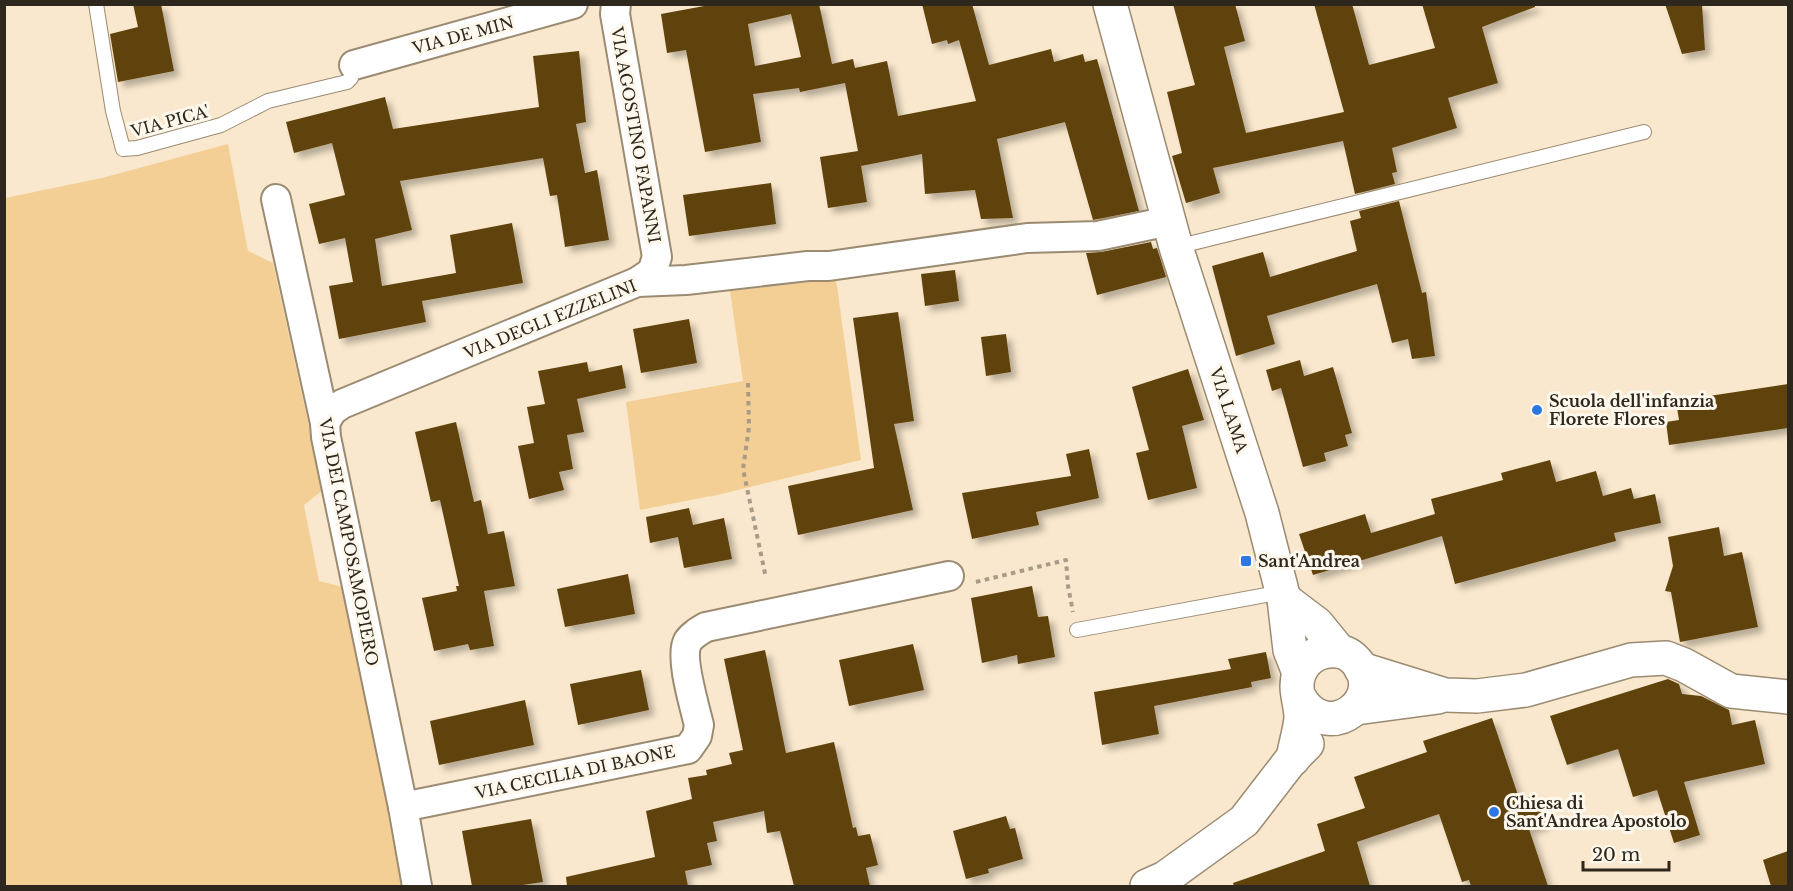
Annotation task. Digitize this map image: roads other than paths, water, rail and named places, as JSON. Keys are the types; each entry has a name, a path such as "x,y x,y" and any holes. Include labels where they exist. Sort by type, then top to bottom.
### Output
{"street":[{"name":"VIA DE MIN","path":"354,65 573,4"},
{"name":"VIA LAMA","path":"1110,4 1173,234 1262,513 1283,596 1290,650 1299,685"},
{"name":"VIA AGOSTINO FAPANNI","path":"615,9 657,256 652,272 637,282"},
{"name":"VIA DEI CAMPOSAMOPIERO","path":"276,199 325,423 417,886"},
{"name":"VIA DEGLI EZZELINI","path":"325,423 332,411 342,404 637,282 686,280 808,266 830,266 1027,238 1173,234"},
{"name":"VIA CECILIA DI BAONE","path":"403,807 688,749 697,736 699,725 685,648 687,642 696,633 706,627 958,580"},
{"path":"1147,886 1165,878 1244,821 1293,759 1363,698 1366,687 1365,675 1317,624 1283,596"},
{"path":"1293,759 1301,719 1299,685 1309,658 1318,653 1350,660 1445,695"},
{"path":"1299,685 1305,706 1312,714 1323,718 1445,695 1477,696 1526,690 1631,660 1666,658 1684,665 1731,691 1788,697"}],"lane":[{"name":"VIA PICA'","path":"96,4 113,111 123,149 137,148 221,125 268,101 347,82 351,78 354,65"},
{"path":"1173,234 1644,132"},
{"path":"1077,630 1283,596"}],"place":[{"name":"Scuola dell'infanzia Florete Flores","path":"1537,410"},
{"name":"Sant'Andrea","path":"1246,561"},
{"name":"Chiesa di Sant'Andrea Apostolo","path":"1494,812"}]}
